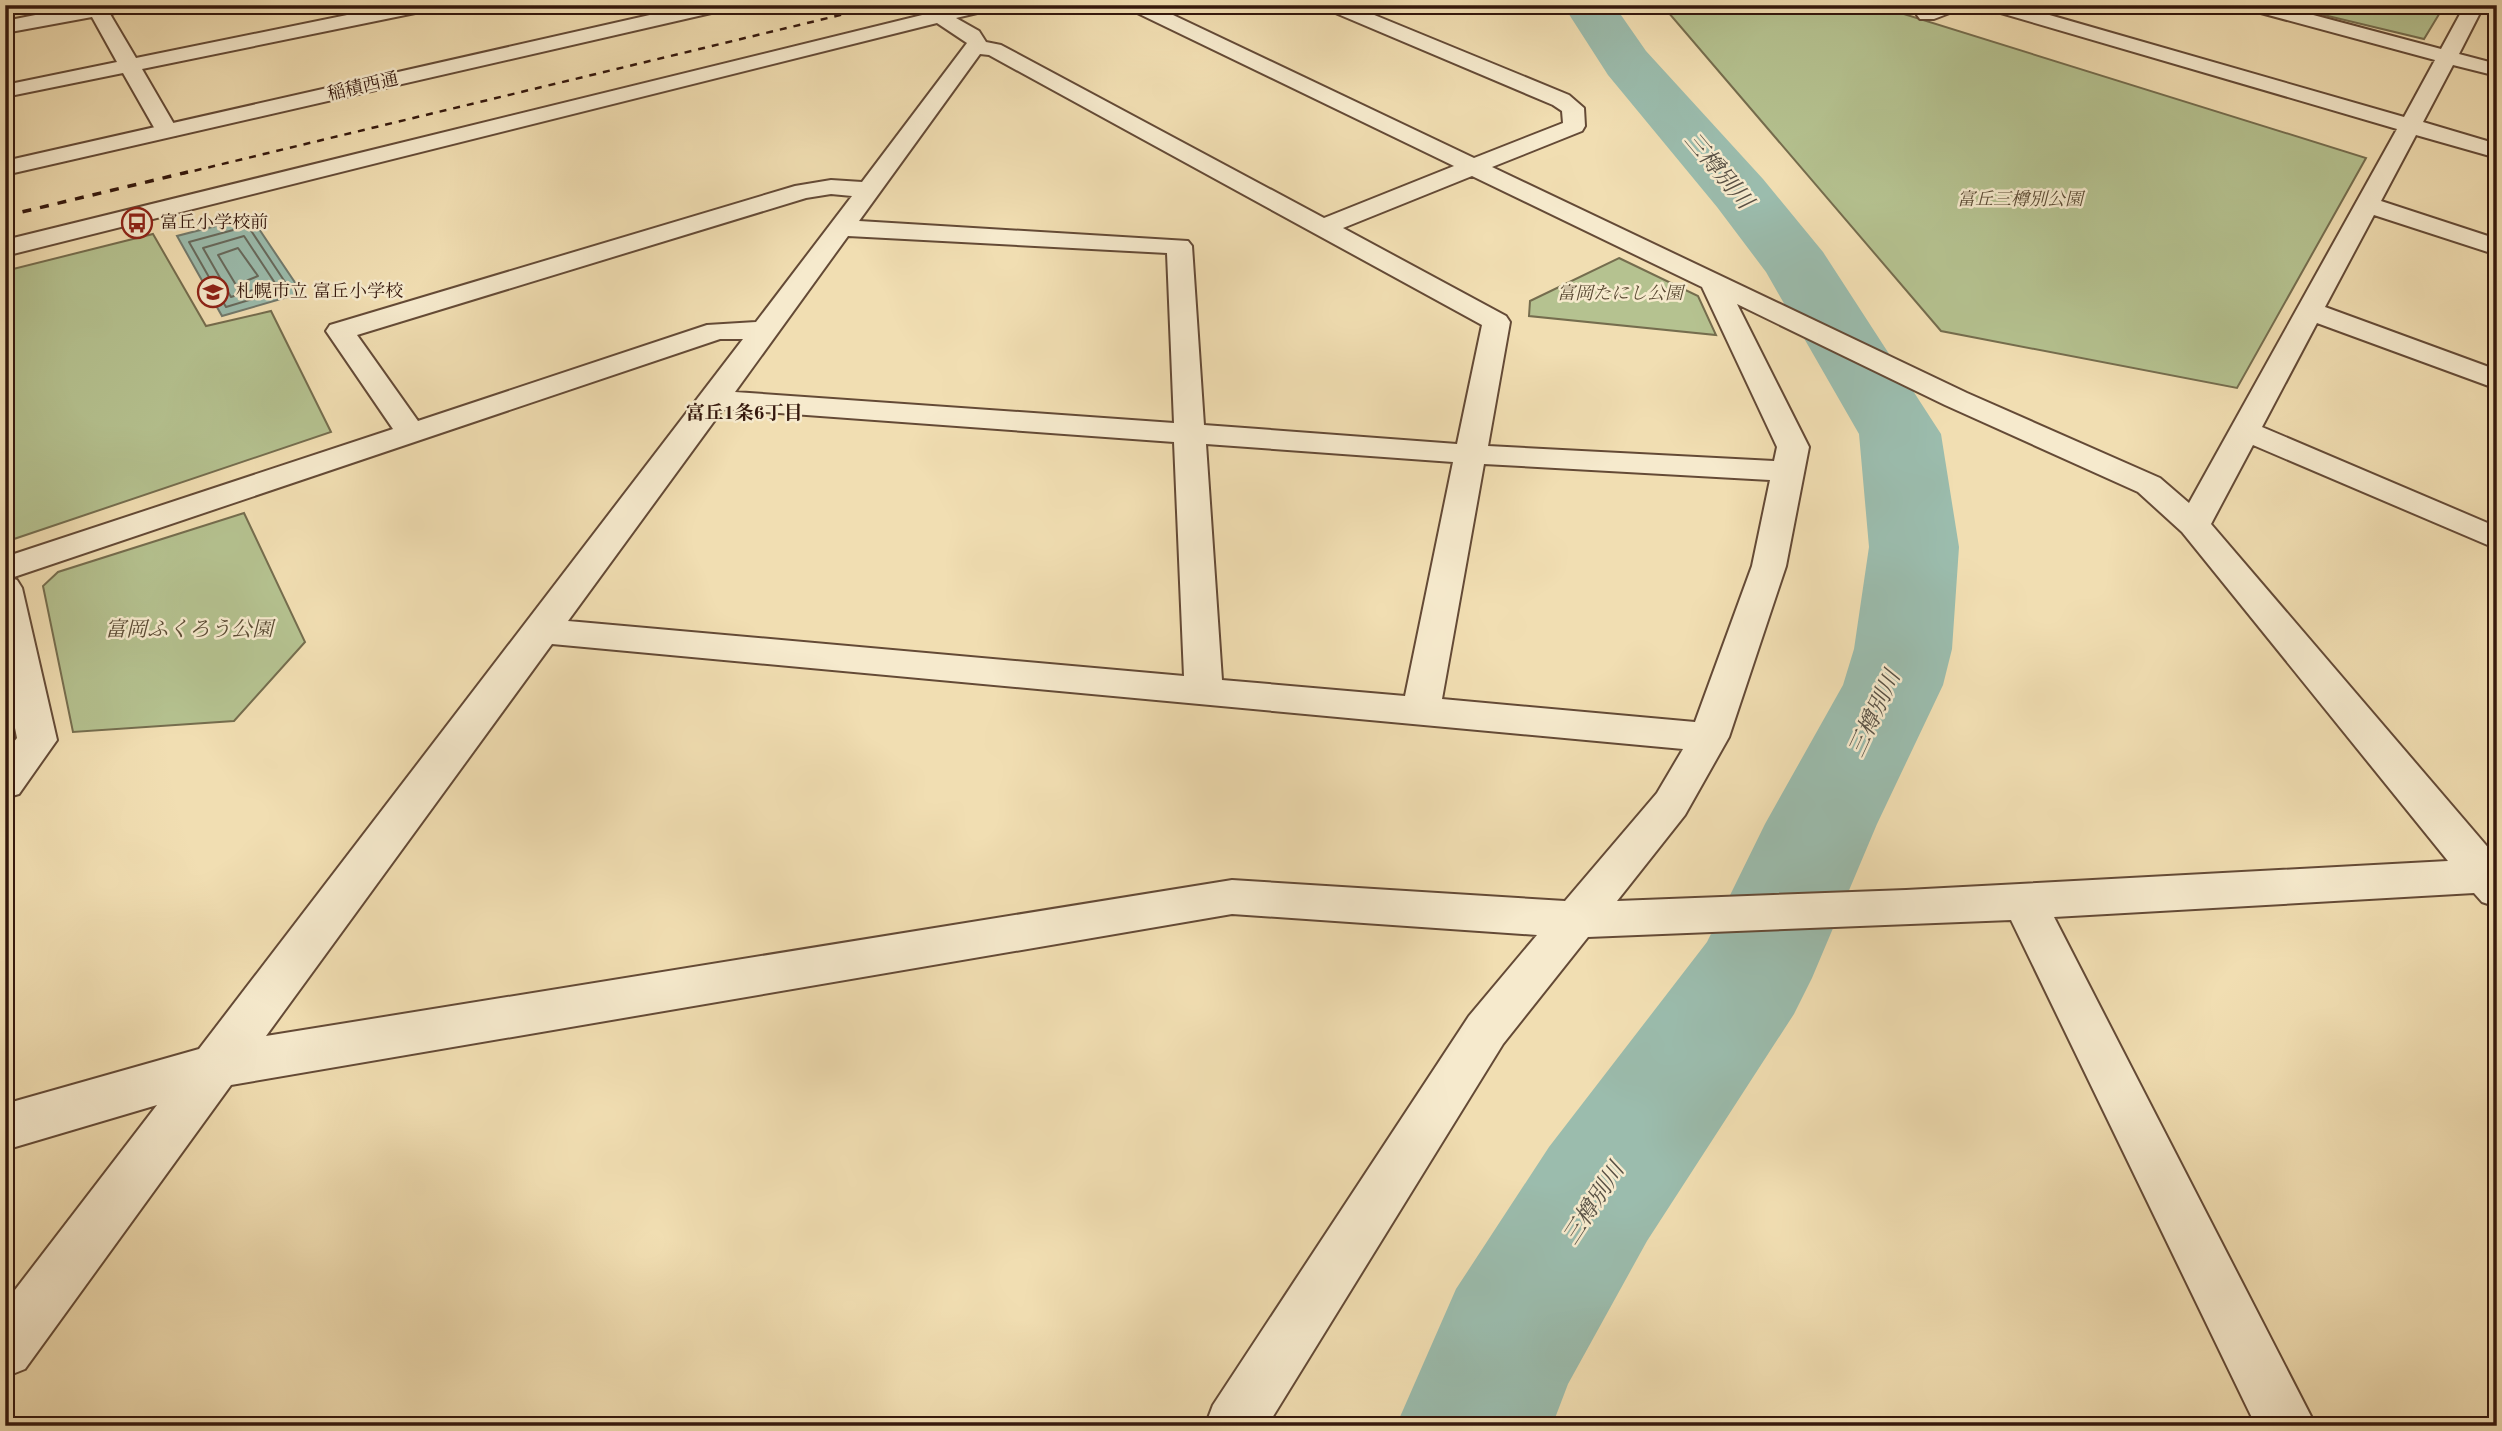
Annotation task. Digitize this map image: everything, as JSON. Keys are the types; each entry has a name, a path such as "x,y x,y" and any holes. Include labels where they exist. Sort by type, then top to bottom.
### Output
{"street":[{"path":"5,27 123,5"},
{"path":"5,91 425,5"},
{"name":"稲積西通","path":"5,168 720,5"},
{"path":"5,248 987,5"},
{"path":"1136,5 1956,399 2150,485 2194,525 2493,881"},
{"path":"1322,228 1574,127 1573,108 1560,100 1333,5"},
{"path":"1927,15 1953,5"},
{"path":"1994,5 2497,151"},
{"path":"2253,5 2497,70"},
{"path":"2194,525 2474,5 2497,11"},
{"path":"97,8 167,131"},
{"path":"5,1349 977,43 972,35 940,17"},
{"path":"974,47 994,49 1496,323 1421,711"},
{"path":"411,433 340,331 803,191 831,187 869,190"},
{"path":"2368,205 2497,247"},
{"path":"840,228 1179,246 1204,693"},
{"path":"1234,1426 1486,1030 1671,804 1709,737 1769,566 1793,447 1730,291"},
{"path":"2310,311 2497,380"},
{"path":"5,569 717,331 765,330"},
{"path":"713,399 1471,454 1788,471"},
{"path":"2245,431 2497,539"},
{"path":"5,588 37,740 5,783"},
{"path":"540,631 1709,737"},
{"path":"5,1127 216,1066 1232,897 1576,920 2493,881"},
{"path":"2024,902 2287,1426"}],"green space":[{"name":"富丘三樽別公園","path":"1662,5 1875,5 2366,158 2237,388 1941,331"},
{"path":"2320,5 2444,6 2424,39 2307,11"},
{"path":"153,234 206,326 271,311 331,432 5,542 5,271"},
{"name":"富岡たにし公園","path":"1619,258 1698,296 1716,335 1529,316 1530,301"},
{"name":"富岡ふくろう公園","path":"244,513 305,642 234,721 73,732 43,586 58,572"}],"water":[{"path":"251,217 302,293 222,316 177,236"}],"waterway":[{"name":"三樽別川","path":"1474,1426 1509,1342 1598,1194 1751,978 1821,824 1893,685 1903,649 1914,547 1900,434 1798,267 1740,193 1627,63 1588,5"}],"railway":[{"path":"181,174 882,5"},
{"path":"5,216 188,172"}],"place":[{"name":"富丘小学校前","path":"137,223"},
{"name":"札幌市立 富丘小学校","path":"213,292"}],"district":[{"name":"富丘1条6丁目","path":"744,414"}]}
